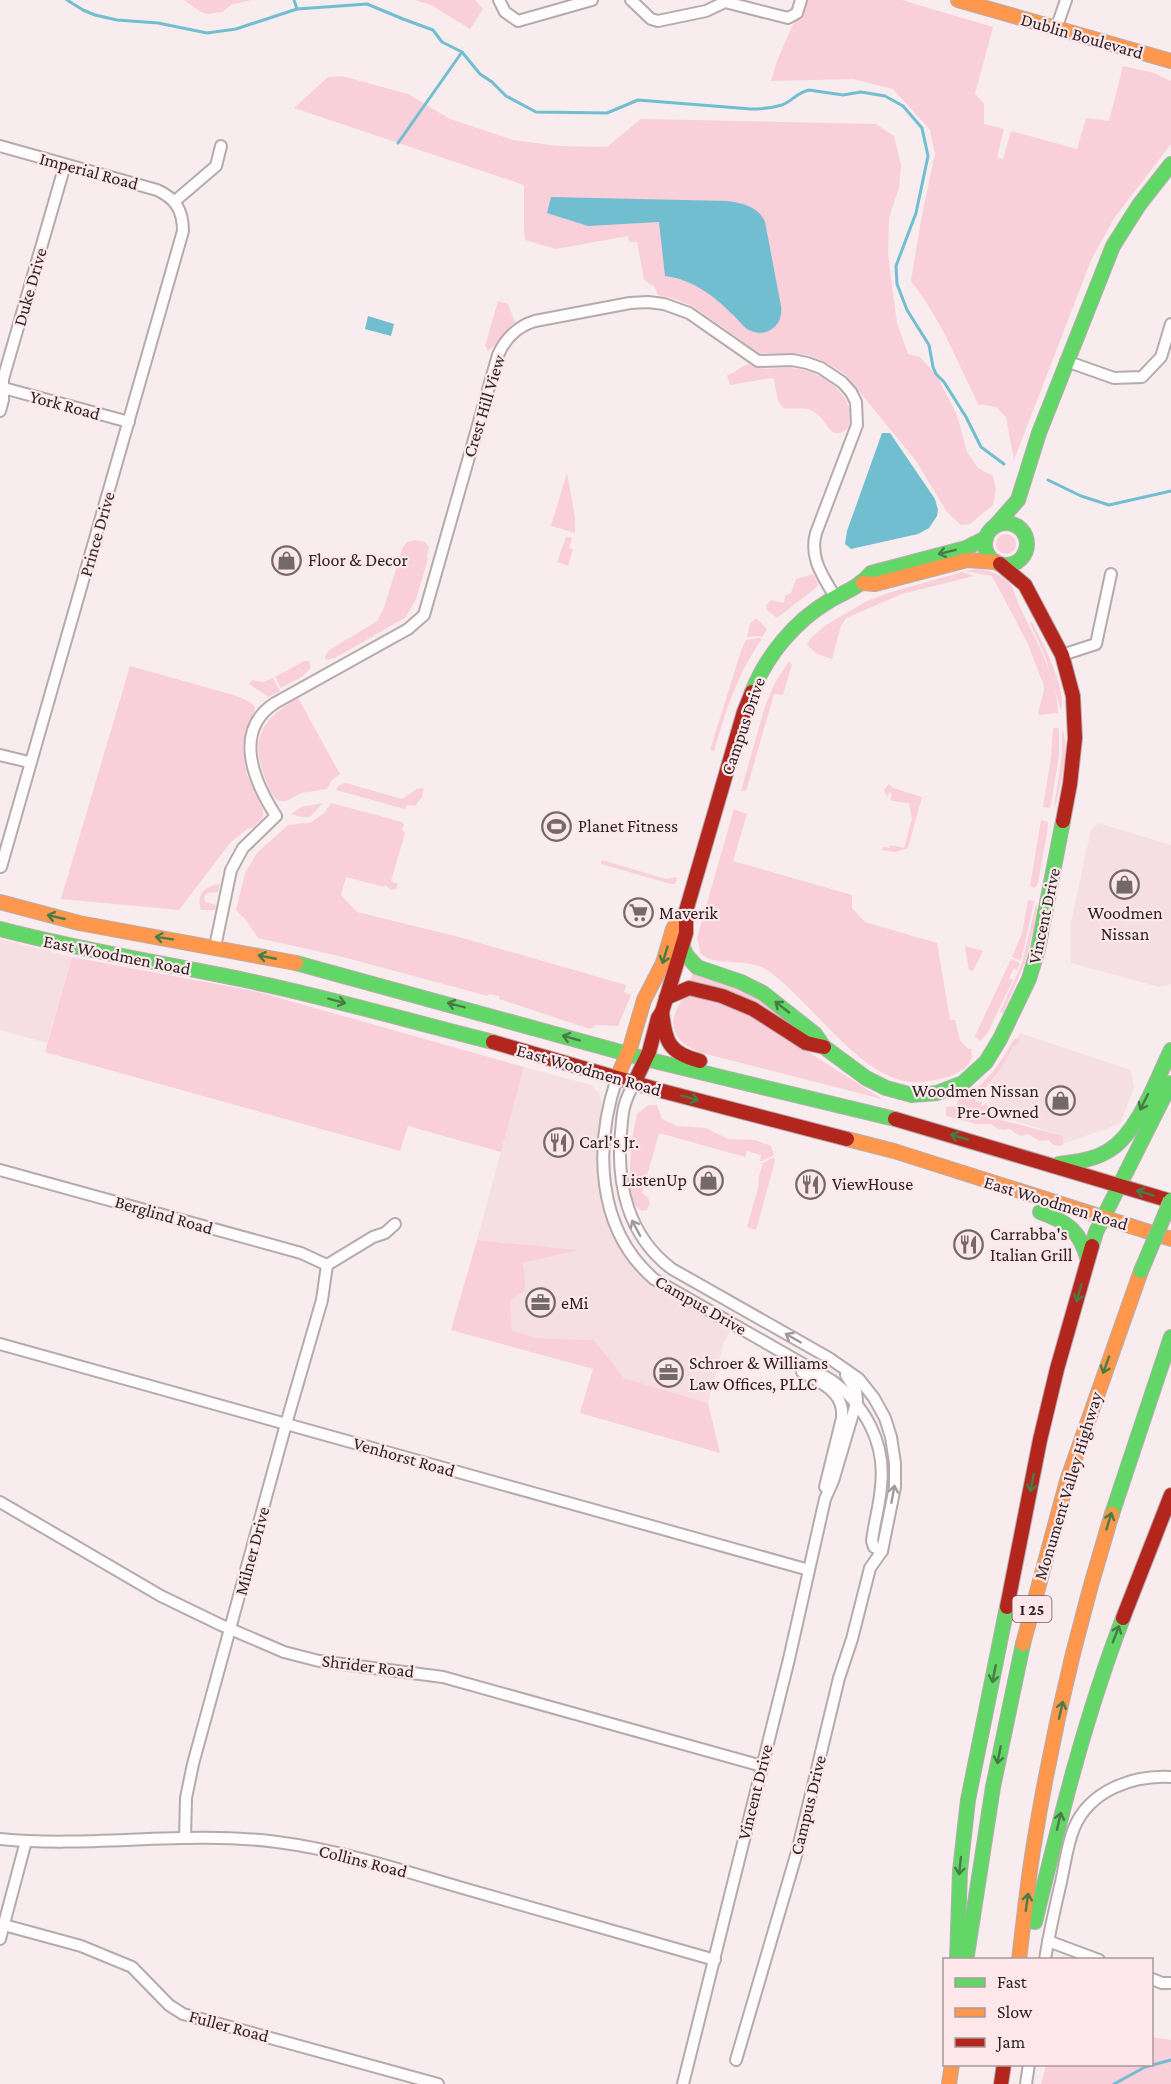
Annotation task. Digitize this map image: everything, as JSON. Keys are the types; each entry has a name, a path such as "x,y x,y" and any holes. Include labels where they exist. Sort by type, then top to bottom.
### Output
{"main road":[{"name":"Dublin Boulevard","path":"958,0 1171,61"},
{"path":"1018,500 986,538 987,552 998,563 1011,564 1024,555 1026,539 1021,530 1018,500 1029,461 1066,361 1113,246 1139,205 1171,164"},
{"path":"996,525 1012,524 1021,530"},
{"name":"Campus Drive","path":"634,1083 646,1059 682,945 686,927 686,911 744,712 757,680 776,649 812,613 835,597 863,583 871,573 966,548 986,538"},
{"name":"Vincent Drive","path":"1024,555 1025,585"},
{"name":"Campus Drive","path":"863,583 875,584 967,560 998,563"},
{"name":"Vincent Drive","path":"682,945 688,958 697,967 741,982 763,993 815,1034 824,1047 875,1083 893,1091 912,1095 937,1093 957,1086 976,1072 990,1056 1029,979 1038,950 1074,752 1074,719 1070,681 1062,655 1025,585 998,563"},
{"name":"East Woodmen Road","path":"0,902 79,923 215,947 315,968 646,1059 928,1128 1171,1200"},
{"name":"Campus Drive","path":"617,1078 644,1000 660,969 673,929 686,911"},
{"name":"East Woodmen Road","path":"0,930 60,945 319,997 503,1045 634,1083 894,1151 1171,1239"},
{"path":"105,953 127,950 197,957 209,954 215,947"},
{"name":"Vincent Drive","path":"666,998 689,988 722,996 753,1009 806,1043 824,1047"},
{"path":"662,1012 662,1027 666,1040 680,1054 690,1059 790,1085 804,1096"},
{"path":"1054,1165 1095,1157 1121,1141 1171,1050"},
{"path":"957,1958 960,1871 968,1800 1040,1440 1057,1369 1096,1232 1171,1083"},
{"path":"966,1175 981,1190 994,1197 1064,1221 1078,1234 1088,1260"},
{"name":"Monument Valley Highway","path":"966,1958 985,1832 1002,1743 1027,1629 1058,1511 1078,1447 1141,1271 1171,1200"},
{"path":"1019,1958 1039,1816 1056,1728 1090,1588 1139,1424 1171,1337"},
{"path":"1027,1958 1064,1803 1089,1714 1126,1607 1171,1496"},
{"path":"949,2084 952,2066"},
{"path":"1001,2084 1004,2066"}],"street":[{"path":"499,0 505,12 518,21 592,0"},
{"path":"631,0 651,19 658,21 706,11 725,2 788,18 797,13 801,0"},
{"path":"1056,29 1066,0"},
{"name":"Imperial Road","path":"0,146 157,190 175,201"},
{"path":"175,201 216,166 221,146"},
{"name":"Duke Drive","path":"0,411 3,379 65,165"},
{"name":"Prince Drive","path":"1,867 29,762 183,231 181,212 175,201"},
{"name":"Crest Hill View","path":"215,947 231,870 243,848 276,816 261,790 252,765 251,742 258,722 264,712 275,702 408,629 424,615 498,355 510,337 525,325 535,321 630,303 664,304 688,313 758,361 792,360 807,363 821,368 842,382 851,392 855,402 857,425 813,546 816,565 835,597"},
{"path":"1066,361 1114,378 1142,377 1161,357 1171,324"},
{"name":"York Road","path":"2,388 129,422"},
{"path":"1062,655 1096,644 1111,574"},
{"path":"0,755 29,762"},
{"name":"Campus Drive","path":"617,1078 608,1110 604,1177 606,1196 618,1234 636,1260 654,1278 831,1380 856,1404 874,1432 880,1457 881,1486 872,1544 882,1551"},
{"name":"Campus Drive","path":"634,1083 623,1114 620,1149 621,1176 631,1220 644,1242 659,1258 680,1274 846,1369 859,1379 874,1398 885,1418 893,1444 895,1480 882,1551 870,1568 852,1639 839,1678 797,1852 736,2060"},
{"name":"Berglind Road","path":"0,1170 301,1253 327,1265"},
{"path":"327,1265 373,1237 385,1233 395,1224"},
{"name":"Milner Drive","path":"185,1838 190,1774 322,1300 327,1265"},
{"name":"Vincent Drive","path":"683,2084 809,1570 825,1499 826,1479 842,1415 841,1401 833,1391 776,1355 763,1341"},
{"name":"Venhorst Road","path":"0,1344 809,1570"},
{"path":"846,1369 847,1378 857,1393 856,1404"},
{"name":"Vincent Drive","path":"825,1499 833,1481 856,1404"},
{"name":"Shrider Road","path":"0,1502 144,1587 231,1629 301,1657 454,1679 762,1766"},
{"path":"1045,1958 1069,1844 1079,1818 1100,1796 1118,1785 1138,1779 1171,1778"},
{"name":"Collins Road","path":"0,1839 26,1841 251,1839 318,1850 437,1881 715,1960"},
{"path":"0,1939 26,1841"},
{"name":"Fuller Road","path":"4,1925 81,1946 132,1966 170,2005 183,2014 438,2084"},
{"path":"1048,1941 1096,1958"},
{"path":"1153,1979 1171,1983"},
{"path":"1027,2081 1029,2066"}],"shaded area":[{"path":"184,0 251,0 231,5 222,12 207,14"},
{"path":"414,0 475,0 483,9 470,29 431,5"},
{"path":"806,0 902,0 993,27 975,94 984,104 984,124 1004,129 997,157 1003,159 1011,131 1077,149 1086,118 1109,121 1123,66 1154,73 1171,81 1171,144 1115,217 1092,258 1014,460 1006,417 996,407 978,404 940,325 911,281 935,154 930,130 893,89 853,79 771,81 794,22 802,16"},
{"path":"342,76 408,94 450,119 513,140 558,146 607,147 641,119 876,124 894,136 901,165 899,188 889,218 888,255 897,323 908,354 920,357 937,376 957,415 967,452 978,468 993,476 996,490 993,505 970,524 961,525 947,512 916,461 846,375 829,364 808,355 759,353 694,307 676,299 658,295 654,286 644,280 637,242 629,242 628,236 556,249 525,240 524,185 294,108 328,77"},
{"path":"498,301 508,304 515,322 487,351 485,346"},
{"path":"749,364 765,369 800,369 828,380 847,402 850,411 848,414 850,414 849,427 842,432 833,432 812,411 783,408 778,401 772,378 730,385 727,375"},
{"path":"567,473 575,517 575,533 551,526"},
{"path":"1006,534 1013,537 1016,544 1013,551 1006,554 999,551 996,544 999,537"},
{"path":"566,537 572,538 569,548 573,549 568,566 557,562"},
{"path":"415,540 425,542 429,547 428,559 416,599 406,617 335,658 326,660 328,651 379,620 402,549 407,542"},
{"path":"977,569 999,576 1012,587 1055,687 1058,713 1039,715 1044,686 1028,644 992,576 964,571"},
{"path":"962,572 974,576 902,594 846,618 841,626 832,659 817,654 807,645 811,638 826,625 867,601"},
{"path":"813,574 818,583 817,587 777,618 767,610 766,606 771,600 784,603 785,596 791,593 796,579"},
{"path":"755,619 767,629 762,637 747,637 750,624"},
{"path":"1032,622 1057,678 1062,701 1061,710 1045,656 1030,623"},
{"path":"762,639 733,693 714,751 710,750 741,651 746,640"},
{"path":"304,661 309,661 311,668 303,676 281,688 275,677"},
{"path":"789,661 792,664 783,695 774,694 747,788 741,791 765,706 775,683"},
{"path":"130,666 237,696 255,707 245,733 243,749 247,775 263,810 263,817 254,827 247,829 230,843 179,910 61,899"},
{"path":"273,678 280,691 268,697 249,684 252,680 264,682"},
{"path":"298,698 340,774 332,780 327,789 301,793 286,801 279,801 270,791 260,764 259,740 262,730 276,713"},
{"path":"1053,728 1059,728 1059,756 1050,808 1043,807"},
{"path":"1062,730 1065,755 1054,807 1062,755"},
{"path":"346,783 402,799 417,789 424,788 422,797 415,806 407,805 405,809 336,790 339,785"},
{"path":"889,784 893,788 922,797 908,848 895,852 882,850 891,845 904,848 912,819 909,803 892,801 890,799 892,794 889,793 887,797 884,790"},
{"path":"323,803 310,817 291,814 301,807"},
{"path":"331,803 402,822 404,825 402,830 405,833 391,881 398,884 396,889 391,890 385,885 384,887 346,877 341,895 357,912 459,937 626,985 624,992 631,995 618,1026 596,1025 590,1029 499,999 499,996 489,994 488,996 339,956 258,938 236,910 245,873 257,853 288,825 312,822 324,813"},
{"path":"734,809 747,814 733,861 852,895 852,908 865,922 937,943 950,1020 955,1020 960,1040 968,1049 972,1049 972,1058 964,1069 951,1076 925,1082 911,1082 891,1077 853,1052 767,970 750,964 715,960 701,954 697,938"},
{"path":"1041,820 1048,822 1048,827 1038,883 1035,888 1030,886"},
{"name":"Woodmen Nissan","path":"1098,823 1171,845 1171,984 1159,987 1071,963 1071,922 1091,830"},
{"path":"602,860 666,879 677,877 675,884 671,884 601,864"},
{"path":"220,884 218,892 207,893 204,897 206,902 216,905 215,910 201,910 200,899 203,892"},
{"path":"1028,900 1034,901 1021,961 1012,957 1022,933"},
{"path":"1036,904 1038,910 1026,960 1003,1013 1000,1012 1022,963"},
{"path":"0,939 72,957 47,1043 0,1030"},
{"path":"965,946 983,951 973,971 969,970"},
{"path":"72,957 258,992 524,1067 501,1152 408,1126 400,1151 45,1052"},
{"path":"1011,959 1020,963 1017,970 1014,968 1009,978 1013,980 987,1034 980,1041 975,1036"},
{"path":"693,970 735,984 786,1017 782,1022 690,983"},
{"path":"685,994 738,1007 882,1099 702,1053 689,1047 678,1038 674,1026 676,1011"},
{"name":"Woodmen Nissan Pre-Owned","path":"1020,1033 1131,1070 1134,1088 1120,1124 1062,1144 1055,1133 988,1113 992,1082"},
{"path":"1020,1038 1002,1067 975,1101 982,1102 981,1107 987,1103 990,1117 1063,1136 1063,1145 1052,1144 1049,1140 1040,1141 1028,1134 1022,1136 1010,1129 1003,1130 991,1124 976,1124 946,1116 946,1107 956,1106 958,1100 984,1081 1003,1058 1014,1039"},
{"path":"524,1067 591,1085 599,1093 602,1102 599,1190 611,1233 634,1267 650,1283 731,1330 724,1342 708,1403 624,1378 593,1340 539,1338 512,1331 510,1301 526,1289 523,1263 576,1250 477,1240"},
{"path":"648,1105 657,1105 662,1119 677,1126 706,1128 728,1139 755,1140 771,1146 774,1155 760,1161 761,1155 747,1151 745,1157 659,1133 642,1193 650,1203 647,1210 642,1211 635,1205 632,1197 630,1160 637,1114"},
{"path":"774,1157 775,1161 756,1230 747,1227 759,1176 763,1163"},
{"path":"477,1240 578,1250 523,1263 526,1290 510,1301 512,1331 539,1338 594,1340 624,1378 708,1403 720,1453 580,1413 593,1369 451,1330"},
{"path":"1153,2037 1171,2040 1171,2084 1041,2084 1046,2066 1153,2066"}],"water":[{"path":"551,197 728,201 754,209 765,222 781,306 780,319 768,331 762,333 749,330 702,289 665,276 659,222 588,226 547,213"},
{"path":"368,316 394,324 391,336 365,329"},
{"path":"882,433 890,433 935,499 937,516 929,528 918,534 851,549 845,544 847,531"}],"waterway":[{"path":"67,0 95,15 117,20 158,23 207,33 236,29 297,9 367,4 433,30 442,42 462,52 480,74 506,96 536,112 607,113 638,100 763,109 782,105 809,90 843,95 861,92 885,96 903,106 922,128 928,156 916,213 896,266 897,284 907,310 929,345 936,374 944,382 966,417 981,447 1004,464"},
{"path":"294,0 297,9"},
{"path":"398,143 462,52"},
{"path":"1048,480 1081,496 1109,505 1171,491"},
{"path":"1153,2065 1171,2060"},
{"path":"1114,2084 1149,2066"}],"traffic: fast":[{"path":"996,525 1018,500 1039,433 1113,246 1139,205 1171,164"},
{"path":"1006,523 1021,529 1027,544 1021,559 1006,565 991,559 985,544 991,529 1006,523"},
{"path":"752,692 758,678 783,640 805,618 829,601 857,586 871,573 966,548 986,538"},
{"path":"682,945 687,956 697,967 741,982 763,993 815,1034 824,1047 866,1078 886,1088 912,1095 937,1093 963,1083 986,1062 1000,1039 1029,979 1038,949 1063,821"},
{"path":"0,929 95,951 284,989 493,1042"},
{"path":"296,963 646,1059 895,1119"},
{"path":"1059,1164 1096,1157 1119,1143 1145,1105 1171,1050"},
{"path":"1092,1246 1096,1232 1171,1083"},
{"path":"1141,1271 1171,1200"},
{"path":"1040,1212 1072,1229 1081,1242 1088,1260"},
{"path":"1112,1514 1171,1337"},
{"path":"957,1958 960,1871 968,1800 1007,1607"},
{"path":"1035,1922 1085,1731 1123,1618"},
{"path":"967,1955 993,1787 1023,1644"}],"traffic: slow":[{"path":"958,0 1171,61"},
{"path":"863,583 875,584 967,560 996,562"},
{"path":"0,902 79,923 296,963"},
{"path":"617,1078 631,1045 644,1000 663,963 673,929 686,911"},
{"path":"847,1139 894,1151 1171,1239"},
{"path":"1023,1644 1067,1481 1141,1271"},
{"path":"1019,1958 1033,1853 1050,1756 1078,1634 1112,1514"},
{"path":"949,2084 952,2066"}],"traffic: jam":[{"path":"1000,564 1025,585 1062,655 1073,696 1075,738 1063,821"},
{"path":"634,1083 649,1052 686,933 686,911 744,712 752,692"},
{"path":"666,998 689,988 722,996 753,1009 806,1043 824,1047"},
{"path":"662,1012 670,1045 681,1054 700,1061"},
{"path":"493,1042 662,1091 847,1139"},
{"path":"895,1119 1171,1201"},
{"path":"1007,1607 1040,1440 1057,1369 1092,1246"},
{"path":"1123,1618 1171,1495"},
{"path":"1001,2084 1004,2066"}],"place":[{"name":"Floor & Decor","path":"287,560"},
{"name":"Planet Fitness","path":"557,826"},
{"name":"Woodmen Nissan","path":"1125,884"},
{"name":"Maverik","path":"638,913"},
{"name":"Woodmen Nissan Pre-Owned","path":"1060,1101"},
{"name":"Carl's Jr.","path":"558,1142"},
{"name":"ListenUp","path":"708,1180"},
{"name":"ViewHouse","path":"811,1184"},
{"name":"Carrabba's Italian Grill","path":"969,1244"},
{"name":"eMi","path":"540,1303"},
{"name":"Schroer & Williams Law Offices, PLLC","path":"668,1373"}]}
